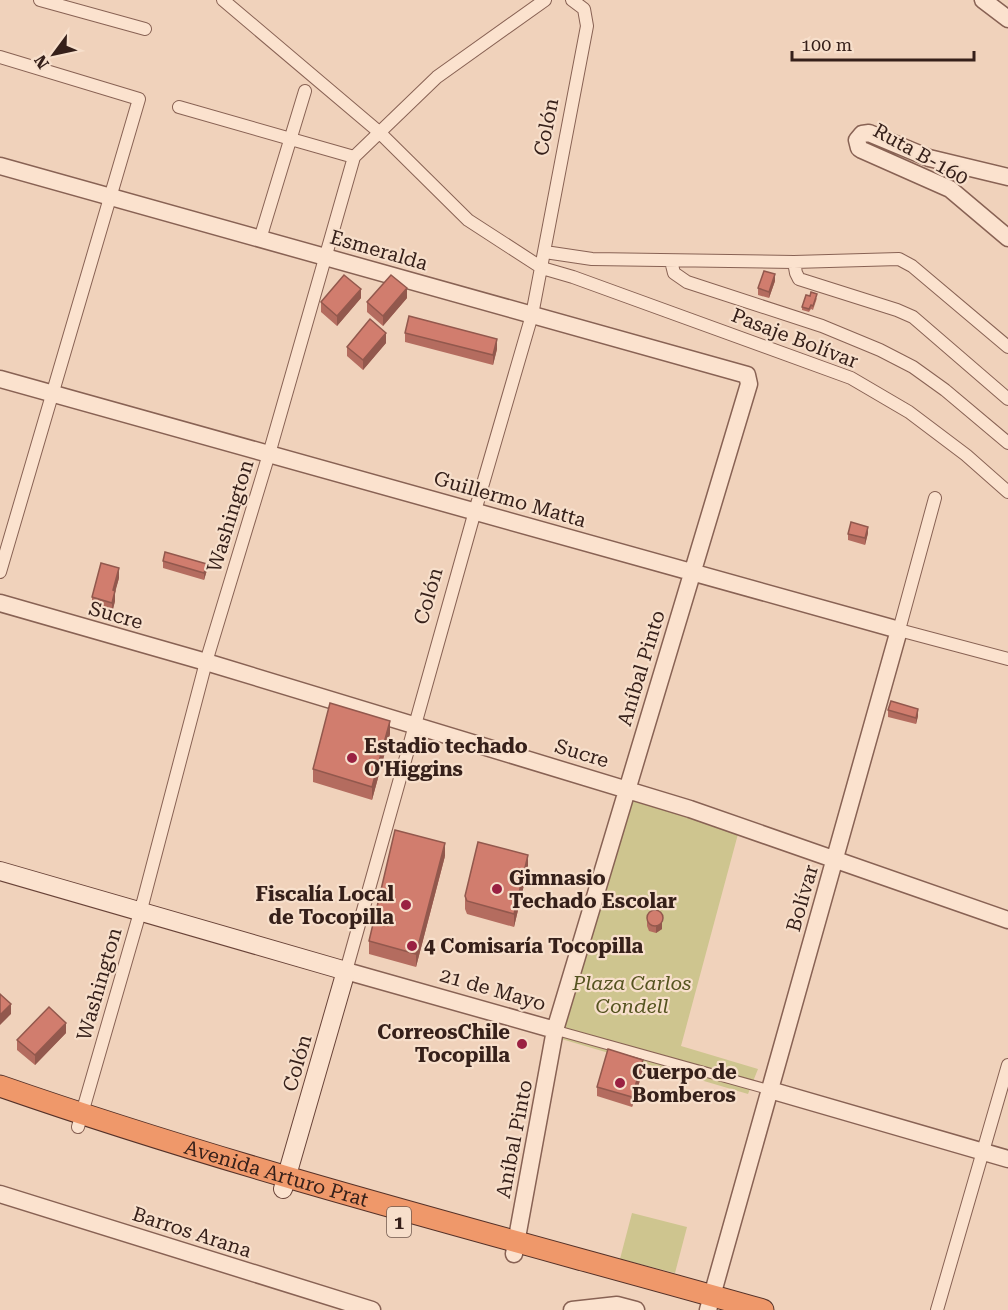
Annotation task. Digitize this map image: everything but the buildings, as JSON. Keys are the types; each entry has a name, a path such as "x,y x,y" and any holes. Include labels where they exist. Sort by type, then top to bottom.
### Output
{"highway":[{"name":"Avenida Arturo Prat","path":"0,1086 79,1121"},
{"name":"Avenida Arturo Prat","path":"0,1099 710,1305 763,1310"}],"main road":[{"name":"21 de Mayo","path":"0,871 346,971"},
{"name":"Colón","path":"286,1183 346,971"}],"street":[{"path":"40,0 144,29"},
{"name":"Pasaje Bolívar","path":"223,0 379,132 468,220 542,268 573,276 851,378 909,412 1008,490"},
{"name":"Washington","path":"79,1121 140,912 206,662 269,454 354,158 437,77 545,0"},
{"name":"Colón","path":"346,971 532,315 587,26 584,9 572,0"},
{"path":"983,0 1008,19"},
{"path":"0,57 139,99 0,572"},
{"path":"260,239 305,91"},
{"path":"179,107 354,158"},
{"name":"Ruta B-160","path":"1008,177 929,158 869,133 862,134 857,141 859,148 870,154 950,189 1008,238"},
{"name":"Esmeralda","path":"0,166 747,375"},
{"path":"545,252 592,259 671,261 794,262 899,259 912,266 1008,347"},
{"path":"573,276 574,256"},
{"path":"671,261 674,273 687,282 822,326 880,350 913,367 945,390 1008,443"},
{"path":"794,262 799,279 913,317 1008,399"},
{"name":"Aníbal Pinto","path":"515,1248 555,1030 749,384 747,375"},
{"name":"Guillermo Matta","path":"0,379 1008,659"},
{"name":"Bolívar","path":"710,1305 935,498"},
{"name":"Sucre","path":"0,603 206,662 627,789 835,858 1008,920"},
{"name":"21 de Mayo","path":"346,971 1008,1159"},
{"path":"937,1310 1008,1065"},
{"name":"Barros Arana","path":"0,1194 372,1310"},
{"path":"572,1310 617,1305 636,1310"}],"green space":[{"name":"Plaza Carlos Condell","path":"627,798 738,834 681,1046 758,1069 748,1094 558,1038"},
{"path":"632,1213 687,1227 675,1273 620,1259"}],"place":[{"name":"Estadio techado O'Higgins","path":"352,758"},
{"name":"Gimnasio Techado Escolar","path":"497,889"},
{"name":"Fiscalía Local de Tocopilla","path":"406,905"},
{"name":"4 Comisaría Tocopilla","path":"412,946"},
{"name":"CorreosChile Tocopilla","path":"522,1044"},
{"name":"Cuerpo de Bomberos","path":"620,1083"}]}
